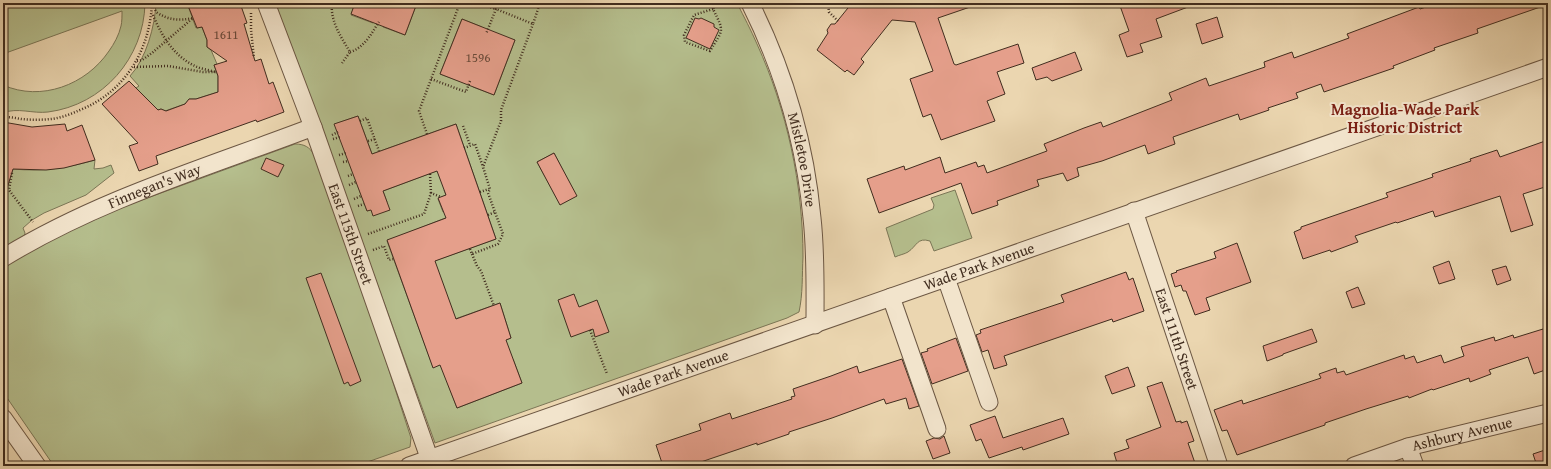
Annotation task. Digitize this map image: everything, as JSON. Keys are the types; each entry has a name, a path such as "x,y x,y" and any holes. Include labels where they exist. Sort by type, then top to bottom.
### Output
{"street":[{"name":"Mistletoe Drive","path":"750,3 769,42 780,70 800,141 812,218 815,324"},
{"name":"East 115th Street","path":"259,6 313,127 430,463"},
{"name":"Wade Park Avenue","path":"410,466 430,463 815,324 1548,66"},
{"name":"Finnegan's Way","path":"3,258 61,225 131,195 313,127"},
{"name":"East 111th Street","path":"1134,211 1219,466"},
{"path":"946,278 989,402"},
{"path":"891,298 937,429"},
{"name":"Ashbury Avenue","path":"1354,466 1408,447 1548,413"},
{"path":"3,418 37,466"},
{"path":"1408,447 1415,466"}],"path":[{"path":"3,118 42,120 66,116 99,101 112,91 133,68 146,40 152,12 152,3"},
{"path":"136,61 142,60 152,53 165,40 193,18 180,20 168,18 156,12 152,3"},
{"path":"332,3 331,10 333,20 350,52"},
{"path":"427,134 419,111 460,3"},
{"path":"476,3 496,9 533,24"},
{"path":"492,3 496,9"},
{"path":"483,167 500,121 501,110 540,3"},
{"path":"574,3 578,5 579,3"},
{"path":"713,9 721,22 722,31 710,51 685,42 684,35 694,15 713,9 716,3"},
{"path":"828,3 829,12 838,21"},
{"path":"254,58 251,30 259,6"},
{"path":"486,34 496,9"},
{"path":"133,68 168,66 203,72 216,72 191,64 178,54 165,40 152,12"},
{"path":"342,63 350,52 356,50 364,44 379,22"},
{"path":"431,79 466,92 470,80"},
{"path":"360,121 367,118 379,151"},
{"path":"463,126 470,146"},
{"path":"368,141 375,139"},
{"path":"464,148 475,144 490,189 488,193 502,234 498,244 472,254"},
{"path":"12,173 8,190 34,222"},
{"path":"346,177 353,174"},
{"path":"366,235 424,214 431,193 430,174"},
{"path":"348,185 356,182"},
{"path":"480,192 490,189"},
{"path":"431,193 441,197"},
{"path":"354,199 361,196"},
{"path":"355,207 364,204"},
{"path":"488,215 495,212"},
{"path":"372,251 384,246 389,260 393,259"},
{"path":"470,249 477,266 482,271 494,306"},
{"path":"590,330 607,374"}],"green space":[{"path":"3,3 145,3 143,23 137,42 128,60 117,76 103,89 86,100 68,108 48,112 8,111 3,113 3,85 18,90 32,92 47,91 62,87 88,73 109,51 119,33 122,21 122,11 3,54"},
{"path":"156,3 187,3 196,28 202,27 207,40 207,47 211,50 217,64 214,65 218,76 218,92 196,99 189,99 185,104 165,111 161,109 158,110 136,88 139,86 130,76 141,61 149,42 154,22"},
{"path":"275,3 355,3 351,15 373,23 374,20 384,23 383,27 405,35 417,3 737,3 768,69 785,121 791,148 800,203 802,230 803,257 799,312 787,318 435,443","holes":["462,19 482,27 480,32 515,40 494,95 473,87 472,83 462,82 440,74","358,116 372,154 456,124 496,239 420,266 441,324 500,303 511,338 433,367 387,241 453,215 451,209 443,212 438,199 446,195 444,190 447,189 447,167 383,191 387,202 367,211 335,124","554,153 576,196 560,204 537,162","513,359 522,383 457,408 448,384"]},
{"path":"295,144 306,146 314,155 376,330 411,438 410,447 356,466 54,466 3,392 3,266 64,233 117,209"},
{"path":"95,160 94,169 111,165 114,173 86,195 44,213 32,220 23,228 25,233 24,238 3,251 3,172 12,173 13,169 54,169"},
{"path":"955,190 972,238 934,251 930,241 922,240 908,252 895,257 886,228 933,209 934,205 931,198"}],"building":[{"path":"187,3 240,3 247,23 244,24 255,61 261,59 269,84 273,82 284,112 257,122 256,120 156,156 158,164 139,171 129,146 138,143 102,104 129,81 158,110 161,109 166,111 185,104 189,99 196,99 218,92 218,76 214,65 227,61 207,47 207,40 202,27 197,28"},
{"path":"355,3 417,3 405,35 351,14"},
{"path":"852,3 976,3 976,5 938,18 954,64 956,65 1018,44 1024,63 997,72 1005,94 987,101 995,121 941,140 931,114 923,117 910,79 933,71 915,22 892,20 861,59 864,62 854,75 847,70 845,72 817,50 828,33 827,30 831,24 835,24"},
{"path":"1119,3 1196,4 1156,19 1162,37 1140,44 1143,52 1127,57 1119,35 1129,31"},
{"path":"1438,3 1546,3 1546,5 1477,29 1478,33 1434,48 1435,50 1393,66 1394,68 1324,92 1321,84 1296,93 1298,98 1268,108 1269,110 1240,120 1238,114 1173,137 1175,144 1148,154 1145,145 1102,161 1077,168 1079,176 1067,181 1063,173 1037,180 1039,186 997,201 998,205 972,214 961,183 879,213 867,179 904,166 905,170 940,157 945,173 976,162 978,167 984,165 987,173 1047,151 1044,144 1084,128 1101,122 1103,127 1172,100 1169,93 1206,78 1209,86 1265,67 1264,62 1292,52 1294,58 1349,38 1347,34 1419,7 1420,9"},
{"path":"1217,17 1223,37 1202,44 1196,24"},
{"path":"695,18 701,18 714,24 714,27 719,30 710,49 686,38"},
{"path":"462,19 515,40 494,95 440,74"},
{"path":"1075,52 1082,70 1052,81 1047,77 1036,80 1032,68"},
{"path":"358,116 372,154 456,124 496,239 435,261 456,319 500,303 511,338 506,340 522,383 457,408 440,365 433,368 387,240 446,218 438,198 446,195 437,171 383,191 390,210 373,216 371,210 367,211 334,124"},
{"path":"3,122 32,127 65,124 67,131 82,125 95,160 64,168 46,170 13,169 6,192 3,192"},
{"path":"1548,140 1548,186 1523,194 1533,225 1511,232 1500,196 1435,217 1433,211 1397,223 1396,222 1355,236 1358,242 1331,252 1330,250 1303,259 1294,232 1301,229 1301,227 1388,197 1386,193 1433,177 1432,174 1471,161 1470,159 1497,150 1500,157"},
{"path":"554,153 577,196 560,205 537,162"},
{"path":"266,158 284,165 278,177 261,169"},
{"path":"1237,243 1251,282 1206,298 1210,310 1195,315 1186,291 1183,291 1181,285 1175,287 1171,274 1216,258 1214,252"},
{"path":"1449,261 1455,279 1439,284 1433,267"},
{"path":"1506,266 1511,280 1497,285 1492,270"},
{"path":"1126,272 1129,280 1133,278 1144,311 1113,322 1112,319 1004,356 1007,365 994,369 988,350 982,352 976,335 981,333 980,330 1064,302 1061,295"},
{"path":"321,273 361,381 350,386 348,382 344,384 306,278"},
{"path":"1358,287 1365,304 1352,308 1346,292"},
{"path":"574,294 579,307 597,300 609,332 595,337 593,329 571,337 558,300"},
{"path":"1312,329 1317,342 1267,361 1263,346"},
{"path":"1543,329 1548,342 1548,369 1534,374 1528,357 1489,370 1491,374 1470,382 1469,378 1433,390 1432,389 1409,398 1408,396 1366,409 1325,423 1325,425 1237,455 1227,430 1222,431 1214,410 1242,400 1243,404 1321,378 1319,374 1336,368 1337,373 1344,371 1346,375 1404,355 1405,359 1414,356 1417,363 1441,355 1444,363 1464,356 1461,347 1494,337 1495,341 1513,335 1514,338"},
{"path":"956,338 968,371 932,384 921,353 928,351 927,349"},
{"path":"902,359 919,406 909,409 906,398 886,404 884,399 789,432 789,434 757,445 757,443 689,466 663,466 656,445 701,430 699,424 730,413 732,419 792,399 791,397 795,396 793,389 857,366 859,373"},
{"path":"1128,367 1135,386 1112,394 1105,376"},
{"path":"1162,382 1176,422 1181,421 1181,423 1187,421 1194,441 1188,443 1196,466 1118,466 1114,453 1129,448 1126,440 1161,427 1147,387"},
{"path":"995,416 1003,438 1063,418 1069,434 1023,450 1022,447 989,458 981,439 976,441 970,425"},
{"path":"944,436 950,453 933,459 926,441 934,438 940,439"},
{"path":"1548,449 1548,466 1537,466 1533,454"}],"district":[{"name":"Magnolia-Wade Park Historic District","path":"1405,118"}]}
